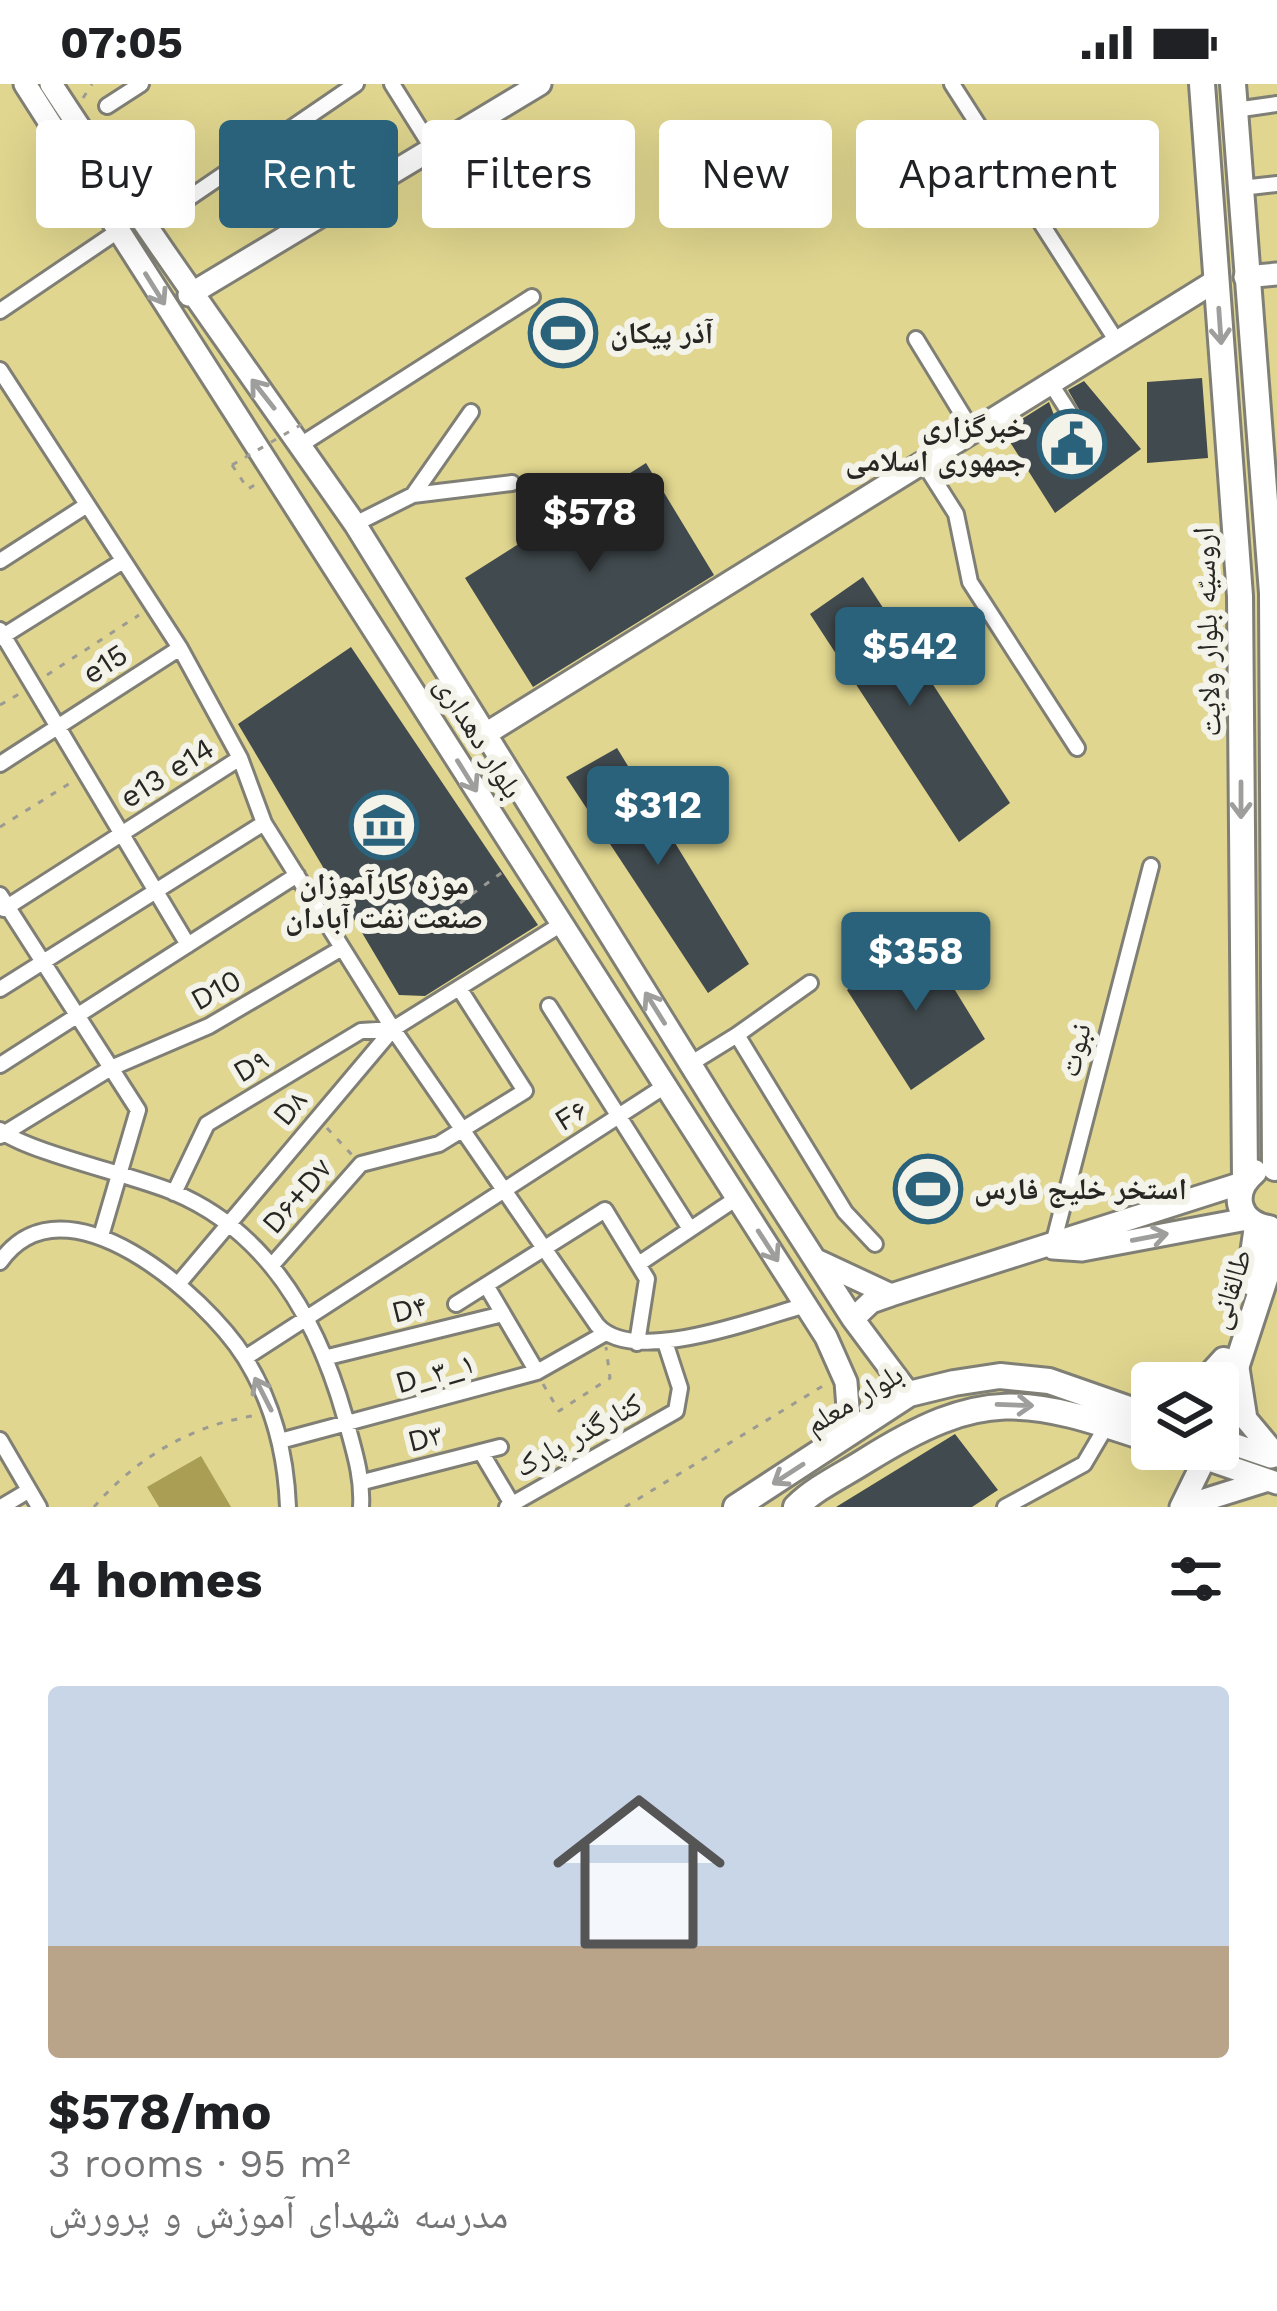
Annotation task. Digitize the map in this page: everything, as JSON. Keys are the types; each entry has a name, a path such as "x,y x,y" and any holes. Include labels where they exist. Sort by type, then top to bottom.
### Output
{"main road":[{"name":"بلوار دهداری","path":"25,84 362,604 560,925 806,1305 843,1374 850,1434"},
{"name":"بلوار دهداری","path":"51,84 190,295 303,433 368,547 690,1064 853,1319 908,1394"},
{"path":"484,120 540,84"},
{"name":"اروسیّه بلوار ولایت","path":"1202,84 1240,596 1244,1181 1239,1205 1265,1228"},
{"name":"اروسیّه بلوار ولایت","path":"1234,97 1246,277 1272,483 1268,555 1275,592 1276,1168"},
{"path":"190,295 422,158"},
{"path":"1246,277 1277,274"},
{"path":"484,735 1217,280"},
{"path":"337,566 368,547"},
{"path":"1237,557 1253,563 1268,555"},
{"path":"362,604 391,583"},
{"path":"1240,596 1256,590 1275,592"},
{"path":"694,1132 722,1114"},
{"path":"853,1319 871,1302 1052,1248 1079,1231 1244,1181 1258,1169 1276,1168"},
{"path":"1052,1248 1082,1250 1265,1228"},
{"name":"طالقانی","path":"1228,1362 1265,1228"},
{"path":"814,1259 891,1295"},
{"name":"بلوار معلم","path":"736,1507 908,1394 1000,1376 1049,1381 1131,1427"},
{"path":"905,1436 908,1394"},
{"path":"1239,1400 1275,1469"},
{"name":"بلوار معلم","path":"796,1507 905,1436 964,1409 1004,1403 1131,1416"},
{"path":"1111,1415 1131,1410"},
{"path":"1239,1460 1275,1469"},
{"path":"1182,1507 1275,1469"},
{"path":"1182,1507 1193,1470"}],"street":[{"path":"107,106 141,84"},
{"path":"195,195 272,147 356,84"},
{"path":"392,84 422,132"},
{"path":"952,84 1116,340"},
{"path":"1234,97 1277,104"},
{"path":"1241,188 1277,184"},
{"path":"0,310 118,231"},
{"path":"303,433 532,297"},
{"path":"916,339 973,432"},
{"path":"0,370 179,648 240,758 264,824 393,1029 604,1334 637,1343 665,1342 806,1305"},
{"path":"1051,384 1069,412 1070,424"},
{"path":"413,495 471,412"},
{"path":"923,463 956,514 970,582 1077,748"},
{"path":"355,524 413,495 512,483"},
{"path":"0,560 87,505"},
{"path":"123,560 1,635 60,725 188,945"},
{"name":"e15","path":"0,764 179,648"},
{"name":"e13 e14","path":"3,904 240,758"},
{"path":"0,989 264,824"},
{"name":"نبوت","path":"1052,1248 1151,866"},
{"path":"0,1066 297,875"},
{"path":"3,904 138,1110 101,1236"},
{"path":"393,1029 560,925"},
{"name":"D10","path":"1,1133 110,1068 209,1026 342,948"},
{"path":"690,1064 810,982"},
{"path":"361,1164 439,1144 525,1091 459,988"},
{"path":"549,1006 690,1229"},
{"name":"D۸","path":"179,1283 393,1029"},
{"name":"D۹","path":"174,1192 207,1124 361,1031 393,1029"},
{"path":"737,1035 844,1212 875,1244"},
{"name":"F۶","path":"245,1358 665,1086"},
{"path":"1,1133 174,1192 230,1222 273,1264 328,1357 362,1482 361,1507"},
{"name":"D۶+D۷","path":"273,1264 361,1164"},
{"path":"640,1264 737,1198"},
{"path":"456,1304 605,1210 646,1279 637,1343"},
{"path":"0,1262 30,1234 101,1236 179,1283 245,1358 273,1413 287,1507"},
{"path":"486,1285 537,1372"},
{"name":"D۴","path":"328,1357 503,1314"},
{"name":"D_۳_۱","path":"280,1441 537,1372 604,1334"},
{"name":"کنارگذر پارک","path":"509,1505 676,1411 680,1388 665,1342"},
{"path":"1005,1507 1084,1464 1111,1415"},
{"path":"0,1440 39,1507"},
{"name":"D۳","path":"362,1482 500,1447"},
{"path":"481,1452 509,1505"},
{"path":"1,1507 28,1491"}],"path":[{"path":"248,489 232,465 303,433"},
{"path":"0,705 152,606"},
{"path":"0,827 88,772"},
{"path":"460,903 520,860"},
{"path":"317,1118 361,1164"},
{"path":"537,1372 559,1411 610,1378 604,1334"},
{"path":"625,1507 843,1374"},
{"path":"94,1507 137,1466 172,1443 211,1426 273,1413"}],"shaded area":[{"path":"0,84 1277,84 1277,1507 0,1507"},
{"path":"201,1456 231,1507 159,1507 147,1487"}],"building":[{"path":"1202,378 1208,458 1147,463 1147,382"},
{"name":"خبرگزاری جمهوری اسلامی","path":"1084,381 1141,449 1055,513 1003,431 1049,402 1060,431 1076,433 1080,411 1068,390"},
{"path":"646,463 714,575 533,687 465,578"},
{"path":"863,577 1010,803 959,842 810,614"},
{"name":"موزه کارآموزان صنعت نفت آبادان","path":"351,647 538,925 425,996 399,995 238,724"},
{"path":"617,748 749,964 708,993 566,777"},
{"path":"923,938 985,1039 911,1090 847,990"},
{"path":"955,1434 998,1490 972,1507 836,1507"}],"place":[{"name":"آذر پیکان","path":"563,333"},
{"name":"خبرگزاری جمهوری اسلامی","path":"1072,444"},
{"name":"موزه کارآموزان صنعت نفت آبادان","path":"384,825"},
{"name":"استخر خلیج فارس","path":"928,1189"}]}
